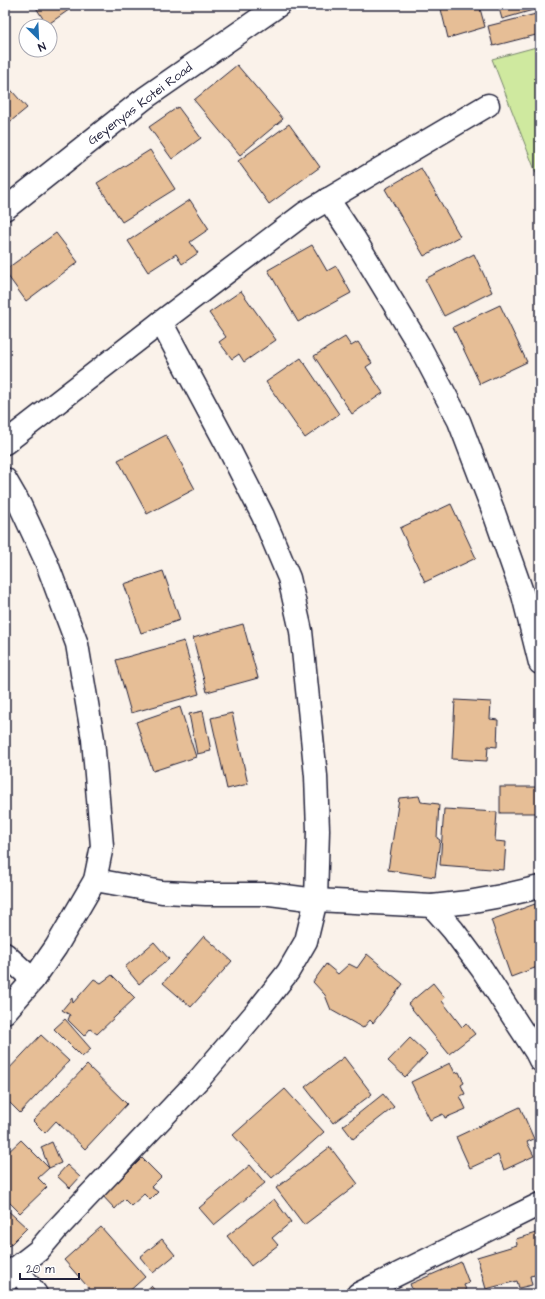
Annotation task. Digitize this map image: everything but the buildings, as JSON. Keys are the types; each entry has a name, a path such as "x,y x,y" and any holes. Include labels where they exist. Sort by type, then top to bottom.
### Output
{"street":[{"name":"Geyenyas Kotei Road","path":"5,209 145,98 279,5"},
{"path":"5,443 160,322 305,213 488,105"},
{"path":"328,199 354,238 420,347 459,421 536,627 540,663"},
{"path":"36,1294 11,1276 38,1251 56,1230 201,1077 258,1010 288,972 306,941 316,900 318,830 316,776 301,631 289,578 262,516 227,445 160,322"},
{"path":"5,479 20,505 46,561 77,644 93,739 102,846 95,880 56,947 33,980 5,1012"},
{"path":"95,880 162,892 270,894 316,900 432,906 468,902 540,887"},
{"path":"432,906 453,930 482,968 540,1060"},
{"path":"5,954 33,980"},
{"path":"358,1294 540,1204"}],"green space":[{"path":"540,46 540,183 492,59"}]}
